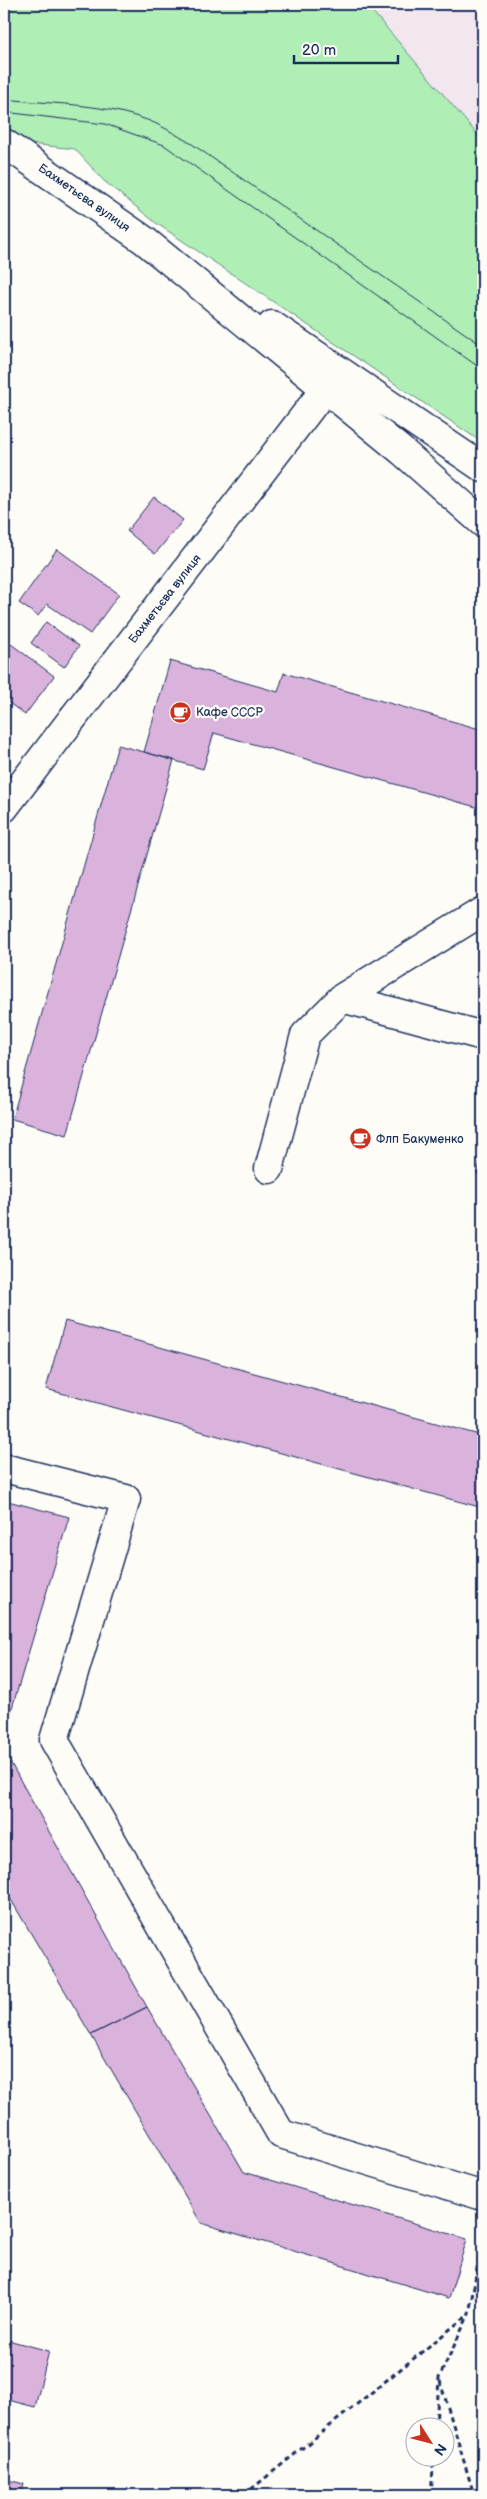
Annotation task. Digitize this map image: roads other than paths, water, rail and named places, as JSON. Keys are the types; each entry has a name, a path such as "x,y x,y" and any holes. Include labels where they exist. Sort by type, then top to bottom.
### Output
{"main road":[{"name":"Бахметьєва вулиця","path":"4,143 144,240 403,452 483,523"},
{"path":"144,240 483,468"},
{"name":"Бахметьєва вулиця","path":"4,808 325,389"},
{"path":"269,1168 305,1035 342,998 483,911"},
{"path":"342,998 483,1036"},
{"path":"4,1468 126,1499 54,1740 281,2134 483,2196"}],"tram line":[{"path":"4,99 108,109 148,120 161,126 192,144 483,346"},
{"path":"4,112 105,124 164,145 483,370"}],"railway":[{"path":"478,4 483,10"}],"place":[{"name":"Кафе СССР","path":"180,712"},
{"name":"Флп Бакуменко","path":"360,1139"}]}
